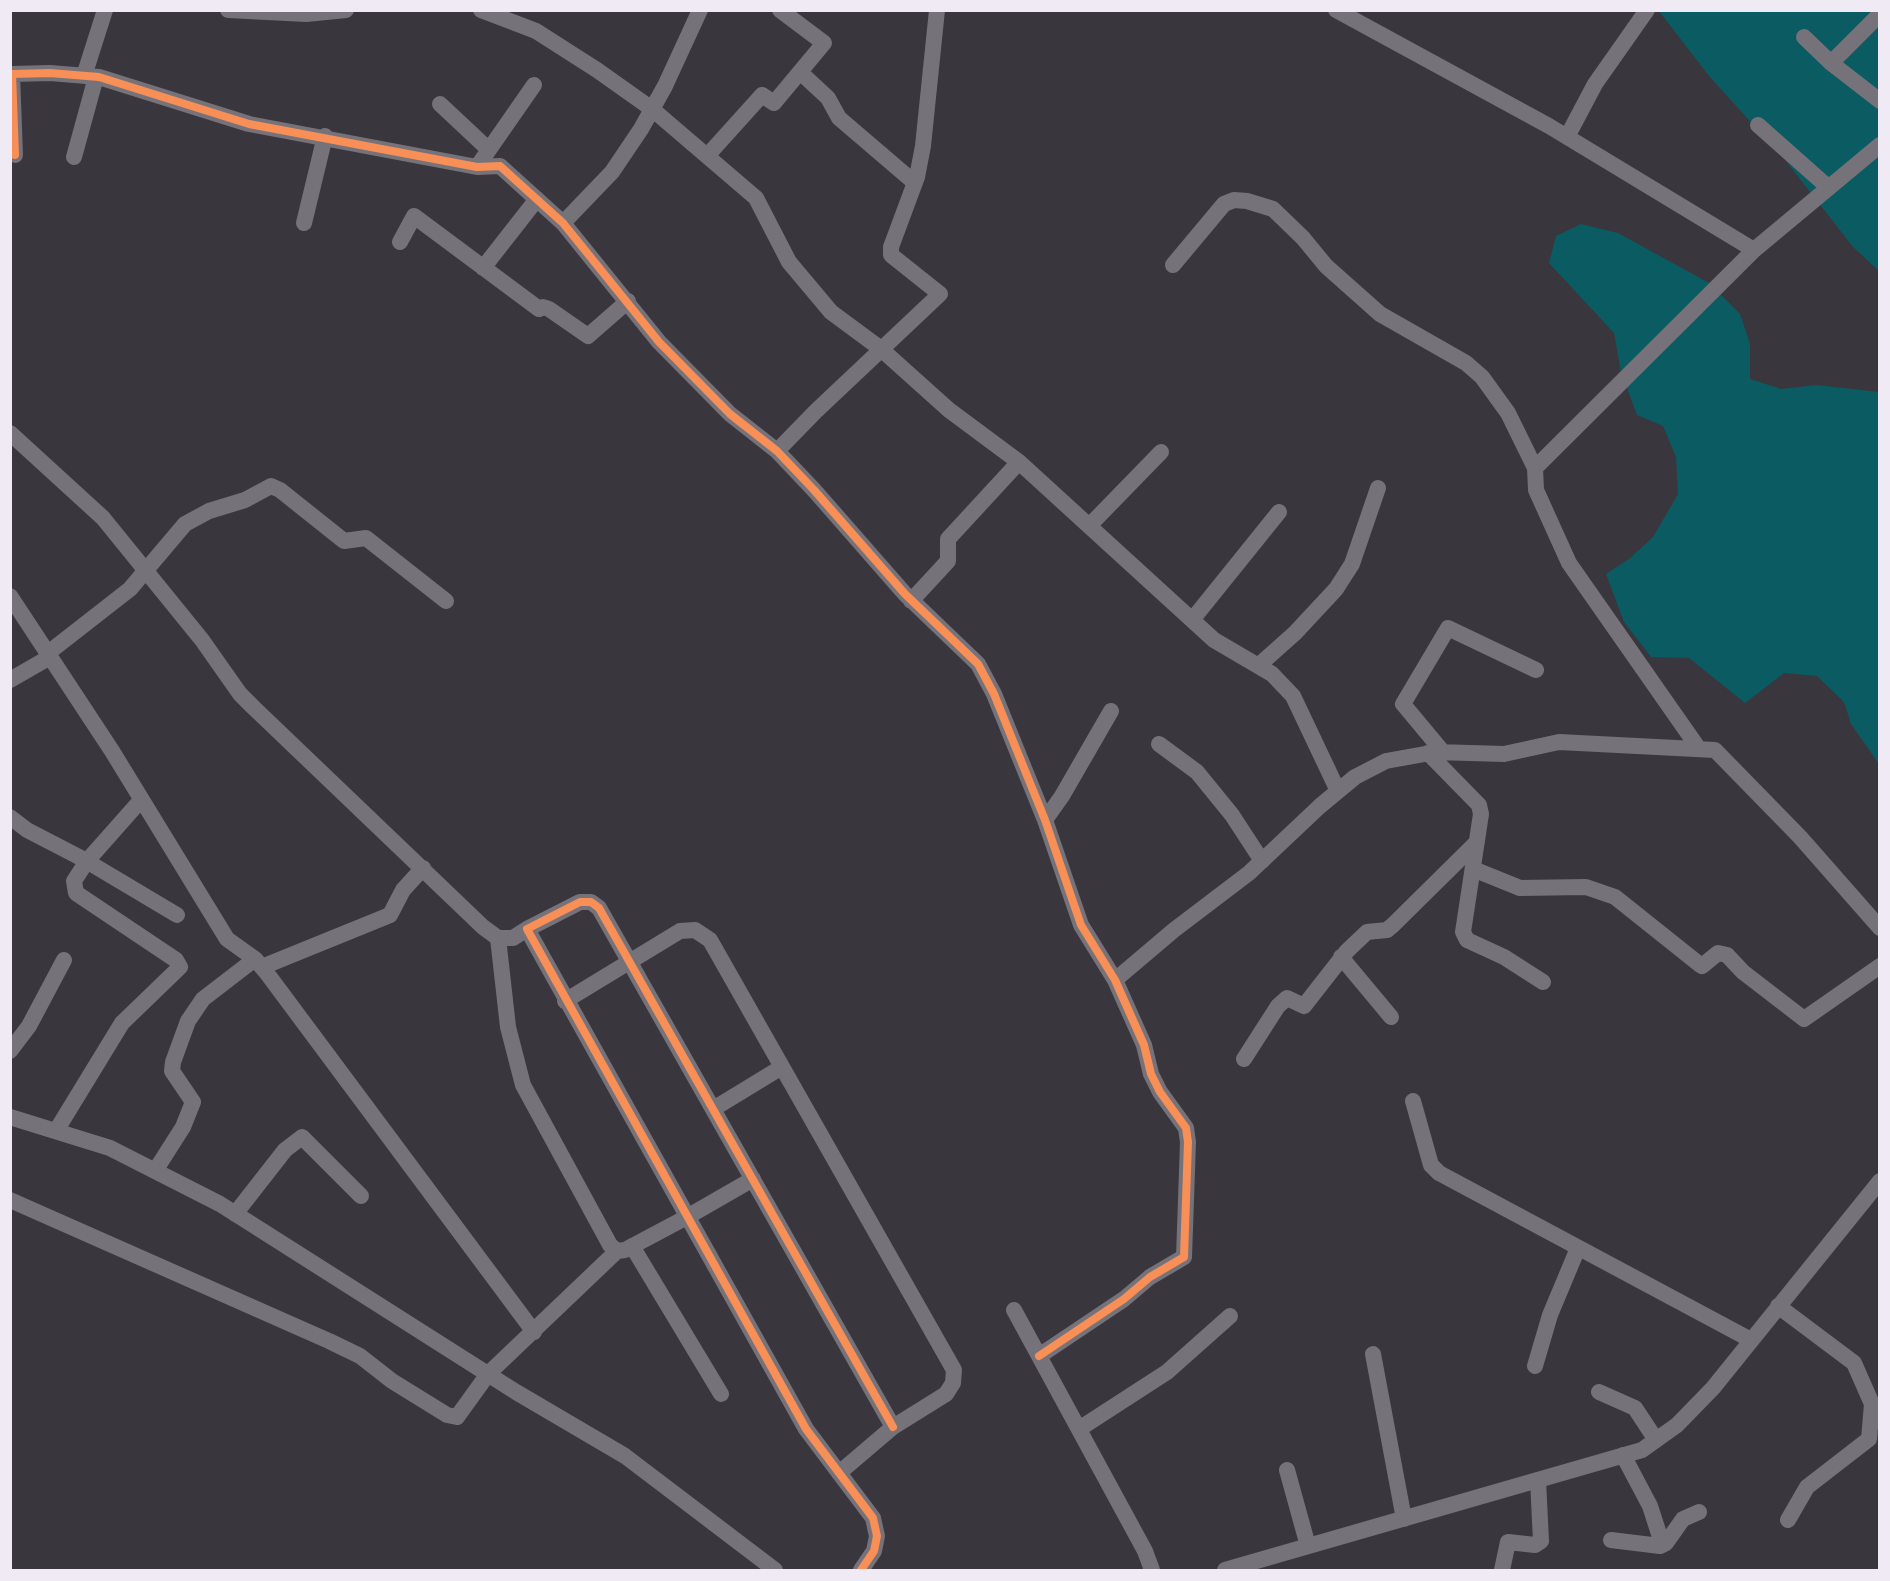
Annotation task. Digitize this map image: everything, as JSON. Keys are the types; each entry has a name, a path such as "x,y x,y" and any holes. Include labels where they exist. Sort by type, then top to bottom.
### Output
{"street":[{"path":"74,157 105,10"},
{"path":"228,10 306,14 346,10"},
{"path":"481,10 536,31 597,70 652,109 756,198 789,262 831,312 881,349 949,410 1019,462 1214,640 1272,674 1293,696 1338,791"},
{"path":"563,223 612,172 652,109 700,10"},
{"path":"707,156 762,95 774,103 824,43 780,10"},
{"path":"777,451 940,294 891,255 891,247 915,183 923,146 937,10"},
{"path":"1336,10 1567,136 1754,250"},
{"path":"1567,136 1594,84 1647,10"},
{"path":"1831,63 1880,14"},
{"path":"1804,37 1831,63 1880,102"},
{"path":"800,72 828,98 839,118 915,183"},
{"path":"15,155 12,74 90,76 249,124 325,136 477,167 500,166 563,223 659,342 730,414 777,451 911,600 978,664 994,694 1045,820 1081,925 1115,980 1144,1045 1151,1074 1160,1092 1186,1128 1188,1169 1184,1198 1184,1257 1150,1277 1124,1299 1040,1356"},
{"path":"477,167 534,85"},
{"path":"440,104 488,149"},
{"path":"1758,125 1828,188"},
{"path":"304,223 325,136"},
{"path":"1535,468 1754,250 1879,148"},
{"path":"483,268 537,199"},
{"path":"1173,265 1224,204 1234,200 1247,201 1273,209 1303,238 1326,266 1380,314 1466,363 1482,377 1508,413 1535,468 1536,490 1569,562 1699,749"},
{"path":"400,242 414,216 539,309 543,307 549,309 588,336 628,301"},
{"path":"10,433 103,518 202,640 240,694 483,927 498,938 513,938 580,902 591,902 599,908 893,1427"},
{"path":"1089,525 1161,452"},
{"path":"911,600 948,561 948,539 1019,462"},
{"path":"10,680 49,655 130,589 186,524 209,511 245,500 271,486 280,490 344,541 366,538 446,601"},
{"path":"1258,666 1295,633 1336,589 1352,564 1378,488"},
{"path":"1192,620 1278,512"},
{"path":"10,596 227,939 259,963 534,1332"},
{"path":"1536,670 1448,628 1403,704 1435,752 1479,805 1481,814 1463,932 1467,940 1504,957 1543,982"},
{"path":"1045,820 1062,796 1111,711"},
{"path":"1115,980 1262,861 1355,777 1386,761 1435,752 1504,754 1559,742 1715,750 1800,837 1880,928"},
{"path":"1159,744 1197,772 1232,815 1262,861"},
{"path":"56,1131 122,1023 180,967 176,960 76,893 74,881 87,861 141,800"},
{"path":"10,817 27,830 87,861 177,915"},
{"path":"1244,1059 1278,1006 1287,998 1304,1006 1341,957 1367,932 1387,930 1477,842"},
{"path":"154,1171 183,1127 193,1102 172,1071 188,1021 202,999 259,963 390,915 403,890 423,868"},
{"path":"1473,869 1520,888 1586,887 1614,897 1702,966 1718,953 1727,956 1743,972 1804,1019 1880,966"},
{"path":"526,929 806,1429 873,1518 877,1536 874,1551 861,1570"},
{"path":"565,1001 680,931 694,930 710,940 954,1371 953,1383 946,1394 893,1427 839,1473"},
{"path":"498,938 507,1027 523,1085 610,1245 625,1248 721,1395"},
{"path":"1341,957 1391,1017"},
{"path":"10,1051 29,1026 64,960"},
{"path":"713,1109 782,1066"},
{"path":"1413,1101 1431,1165 1439,1173 1751,1341"},
{"path":"10,1117 110,1148 235,1214 488,1374 625,1456 775,1570"},
{"path":"235,1214 285,1150 302,1137 361,1196"},
{"path":"10,1200 360,1356 392,1381 447,1415 457,1417 488,1374 625,1248 687,1217 753,1179"},
{"path":"1225,1570 1642,1450 1677,1425 1698,1403 1877,1189"},
{"path":"1535,1366 1550,1315 1578,1248"},
{"path":"1779,1306 1854,1363 1872,1404 1869,1439 1807,1486 1788,1520"},
{"path":"1014,1310 1145,1551 1152,1570"},
{"path":"1079,1429 1167,1372 1230,1316"},
{"path":"1373,1354 1404,1519"},
{"path":"1599,1392 1635,1408 1656,1440"},
{"path":"1623,1455 1650,1506 1660,1537 1660,1546"},
{"path":"1287,1470 1308,1546"},
{"path":"1502,1570 1508,1542 1534,1545 1541,1541 1538,1480"},
{"path":"1611,1540 1660,1546 1666,1542 1683,1519 1699,1512"}],"water":[{"path":"1659,11 1879,11 1879,271 1853,247 1786,161 1709,76"},
{"path":"1581,224 1618,233 1709,283 1740,314 1750,344 1750,379 1781,389 1817,385 1879,392 1879,764 1851,724 1844,702 1817,676 1784,673 1745,703 1689,658 1651,657 1624,622 1606,574 1629,559 1653,537 1678,494 1676,457 1663,426 1637,415 1621,372 1614,333 1549,263 1556,236"}],"cycle path":[{"path":"15,155 12,74 50,73 99,77 249,124 477,167 500,166 563,223 659,342 730,414 777,451 905,594 978,664 994,694 1045,820 1081,925 1115,980 1144,1045 1151,1074 1160,1092 1186,1128 1188,1142 1184,1257 1150,1277 1124,1299 1039,1356"},
{"path":"861,1570 874,1551 877,1536 873,1518 806,1429 527,929 580,902 591,902 599,908 893,1427"}]}
